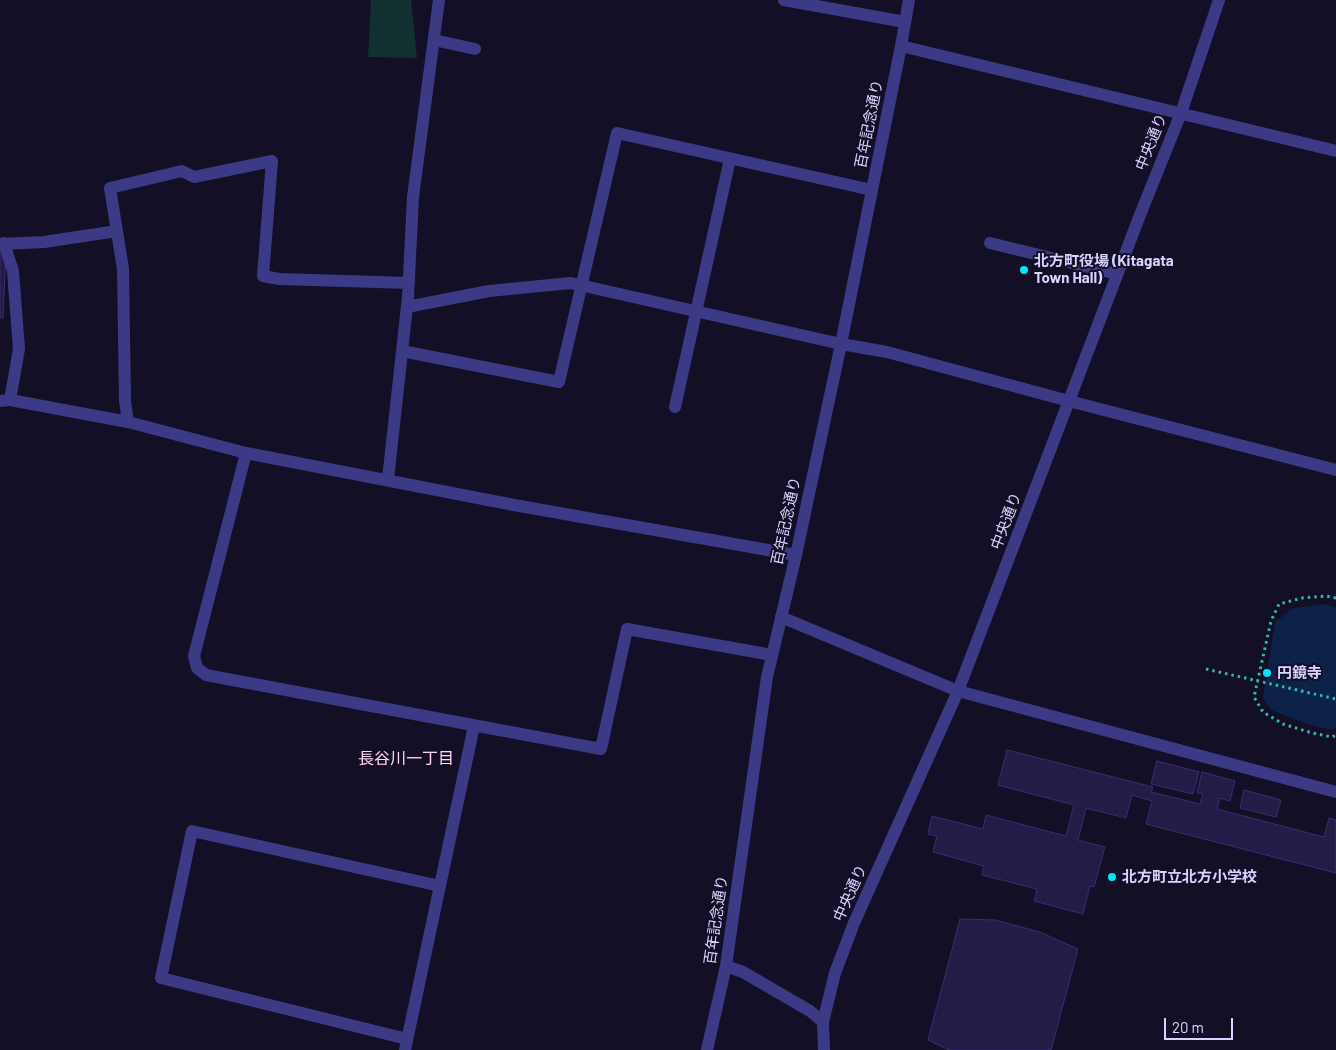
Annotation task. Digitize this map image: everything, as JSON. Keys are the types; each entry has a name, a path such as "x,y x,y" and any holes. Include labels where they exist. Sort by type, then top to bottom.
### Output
{"street":[{"path":"388,479 409,283 413,197 439,0"},
{"path":"784,0 905,22"},
{"name":"百年記念通り","path":"707,1050 726,966 767,677 796,555 841,344 909,0"},
{"name":"中央通り","path":"824,1050 823,1022 835,974 854,923 958,691 1117,274 1181,113 1219,0"},
{"path":"434,40 475,49"},
{"path":"901,46 1336,150"},
{"path":"402,351 559,382 617,133 872,190"},
{"path":"675,407 730,159"},
{"path":"128,422 125,401 122,269 110,188 182,171 194,177 272,161 263,276 279,279 409,283"},
{"path":"117,231 44,242 2,244 13,271 19,349 5,400 128,422 246,453 796,555"},
{"path":"990,243 1117,274"},
{"path":"406,307 489,291 571,283 841,344 887,352 1336,470"},
{"path":"246,453 194,656 197,668 206,675 601,750 627,629 772,655"},
{"path":"781,617 958,691 1336,792"},
{"path":"440,886 192,831 161,978 406,1044 440,886 474,726"},
{"path":"726,966 760,981 810,1011 823,1022"}],"path":[{"path":"1336,598 1326,596 1302,598 1280,604 1271,621 1254,697 1263,712 1283,724 1312,733 1332,737 1336,735"},
{"path":"1206,669 1336,699"}],"green space":[{"path":"371,0 411,0 417,58 368,57"}],"water":[{"path":"1325,604 1336,607 1336,728 1332,730 1307,724 1271,710 1263,698 1275,622 1293,608"}],"building":[{"path":"0,251 6,251 3,318 0,318"},
{"path":"1007,750 1153,787 1151,792 1200,804 1203,794 1197,793 1202,772 1235,781 1230,801 1220,798 1217,809 1324,837 1329,818 1336,820 1336,873 1146,824 1152,801 1132,795 1126,818 1086,808 1078,840 1105,847 1094,887 1090,886 1083,914 1034,901 1037,889 982,875 984,866 933,852 937,836 928,834 932,816 983,829 986,815 1066,836 1074,805 998,785"},
{"path":"1157,761 1199,772 1193,794 1151,784"},
{"path":"1244,790 1281,800 1276,817 1240,808"},
{"path":"960,919 995,920 1040,932 1078,949 1051,1050 949,1050 928,1040"}],"place":[{"name":"北方町役場 (Kitagata Town Hall)","path":"1024,270"},
{"name":"円鏡寺","path":"1267,673"},
{"name":"北方町立北方小学校","path":"1112,877"}],"district":[{"name":"長谷川一丁目","path":"406,759"}]}
